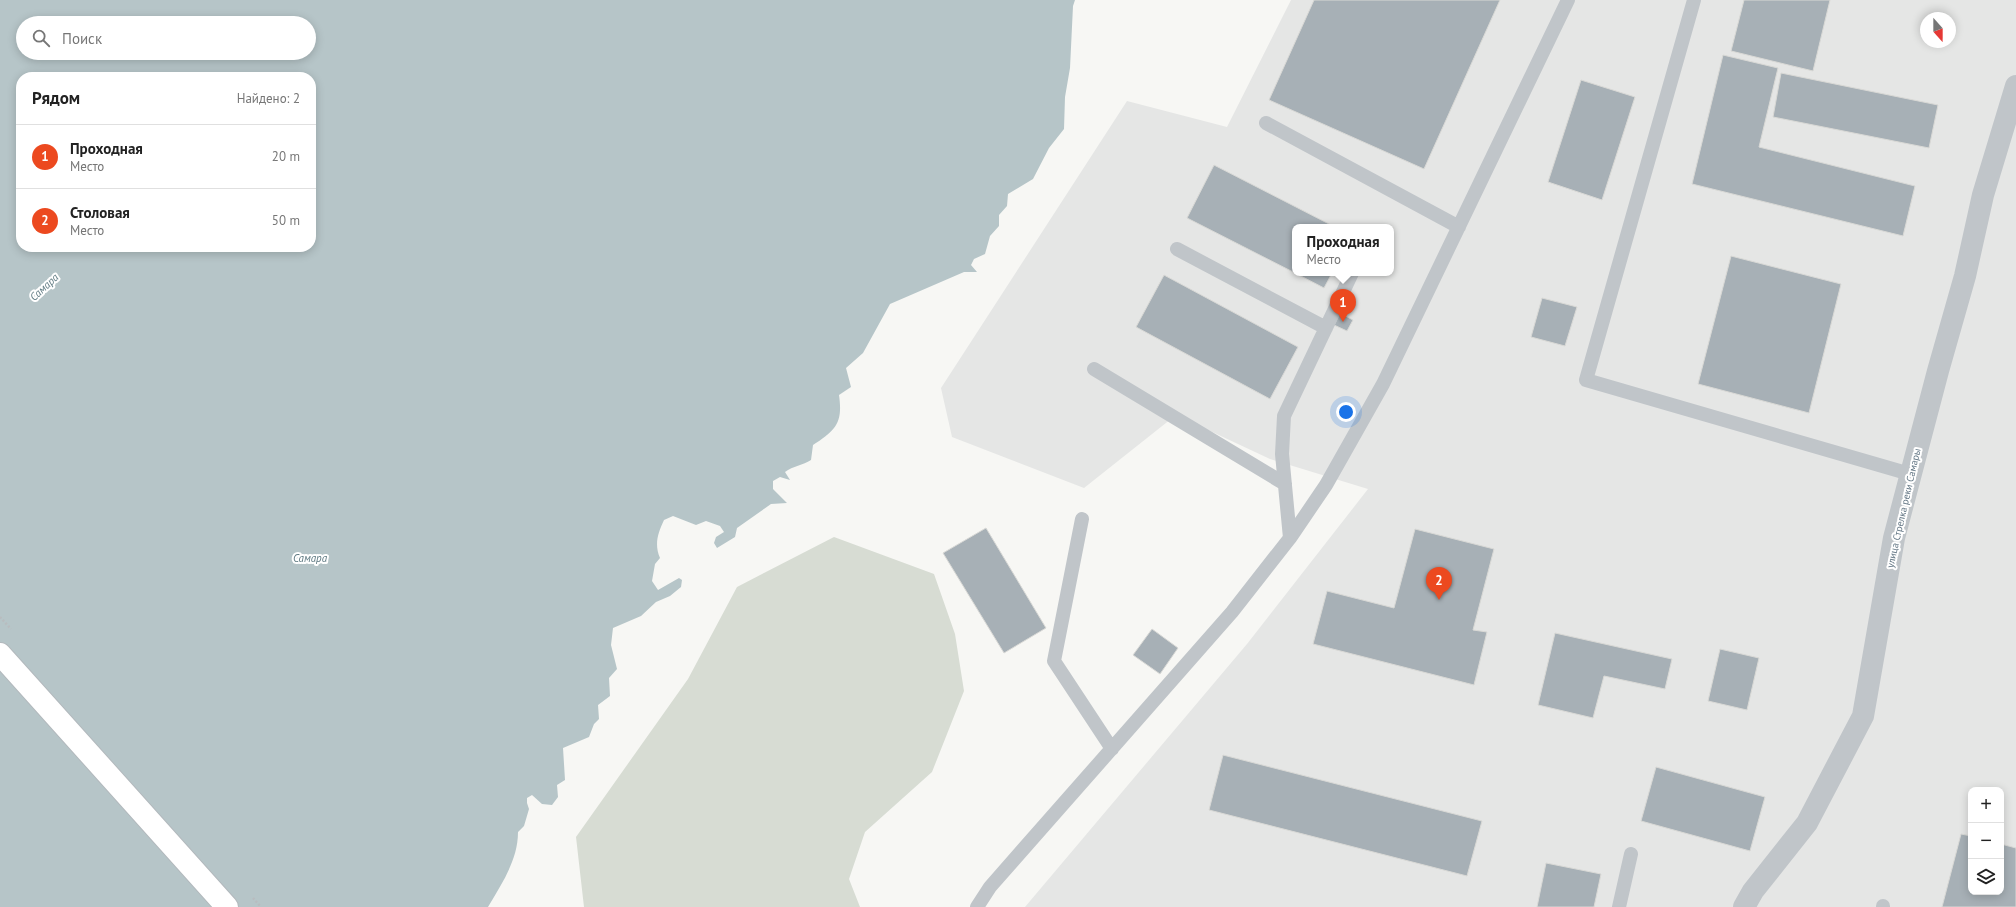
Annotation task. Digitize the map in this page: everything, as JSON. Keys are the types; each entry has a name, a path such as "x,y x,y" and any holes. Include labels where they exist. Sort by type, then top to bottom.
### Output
{"main road":[{"path":"0,654 227,907"}],"street":[{"name":"улица Стрелка реки Самары","path":"1744,907 1753,891 1807,823 1862,716 1894,538 1910,474 1965,276 1983,195 2016,86"}],"lane":[{"path":"976,907 990,887 1232,612 1290,538 1326,485 1383,384 1568,0"},
{"path":"1694,0 1586,380 1910,474"},
{"path":"1266,123 1459,227"},
{"path":"1177,249 1326,328"},
{"path":"1290,538 1282,454 1284,416 1351,276"},
{"path":"1094,369 1285,484"},
{"path":"1082,519 1054,661 1112,749"},
{"path":"1619,907 1631,854"}],"shaded area":[{"path":"1291,0 2016,0 2016,907 1025,907 1247,644 1368,489 1270,459 1176,415 1084,488 952,437 941,388 1127,101 1227,127"},
{"path":"834,537 934,574 955,634 964,691 932,772 865,832 849,879 860,907 584,907 576,837 688,679 737,587"}],"water":[{"name":"Самара","path":"0,0 1075,0 1073,6 1070,68 1065,97 1064,129 1049,148 1033,179 1008,194 1007,206 999,215 999,226 990,236 985,254 974,259 971,265 977,272 964,272 890,304 863,353 846,368 851,387 839,395 840,413 836,425 827,435 813,445 811,460 785,472 790,480 780,477 773,481 773,489 787,503 771,504 737,528 735,537 717,548 714,543 716,537 724,532 720,526 706,521 696,525 673,516 664,520 660,529 657,543 660,558 655,564 652,581 658,590 679,578 682,580 681,587 670,596 656,602 641,616 613,628 611,645 617,669 609,678 610,696 598,705 599,719 594,724 589,737 563,748 565,780 557,785 558,797 552,805 542,804 532,795 527,798 529,809 524,826 518,832 512,862 504,880 488,907 0,907"}],"building":[{"path":"1314,0 1500,0 1424,169 1269,100"},
{"path":"1744,0 1830,0 1813,71 1731,51"},
{"path":"1723,55 1778,68 1759,147 1915,186 1903,236 1692,184"},
{"path":"1781,73 1938,105 1929,148 1773,117"},
{"path":"1581,80 1635,97 1602,200 1548,182"},
{"path":"1214,165 1329,224 1292,224 1292,271 1187,218"},
{"path":"1731,256 1841,284 1809,413 1698,384"},
{"path":"1164,275 1298,347 1270,399 1136,327"},
{"path":"1301,276 1330,276 1324,288"},
{"path":"1542,298 1577,307 1565,346 1531,337"},
{"path":"1340,313 1353,320 1347,331 1334,325"},
{"path":"986,528 1046,628 1004,653 943,553"},
{"path":"1415,529 1494,549 1473,630 1487,632 1474,685 1313,644 1327,591 1394,608"},
{"path":"1152,629 1178,648 1160,674 1133,655"},
{"path":"1555,633 1672,659 1665,689 1604,676 1593,718 1538,705"},
{"path":"1720,649 1759,658 1747,710 1708,701"},
{"path":"1223,755 1482,821 1467,876 1209,810"},
{"path":"1656,767 1765,797 1750,851 1641,821"},
{"path":"1961,834 1968,835 1968,895 2004,895 2004,845 2016,848 2016,907 1942,907"},
{"path":"1546,863 1601,874 1594,907 1537,907"}],"place":[{"name":"Проходная","path":"1343,322"},
{"name":"Столовая","path":"1439,600"}]}
